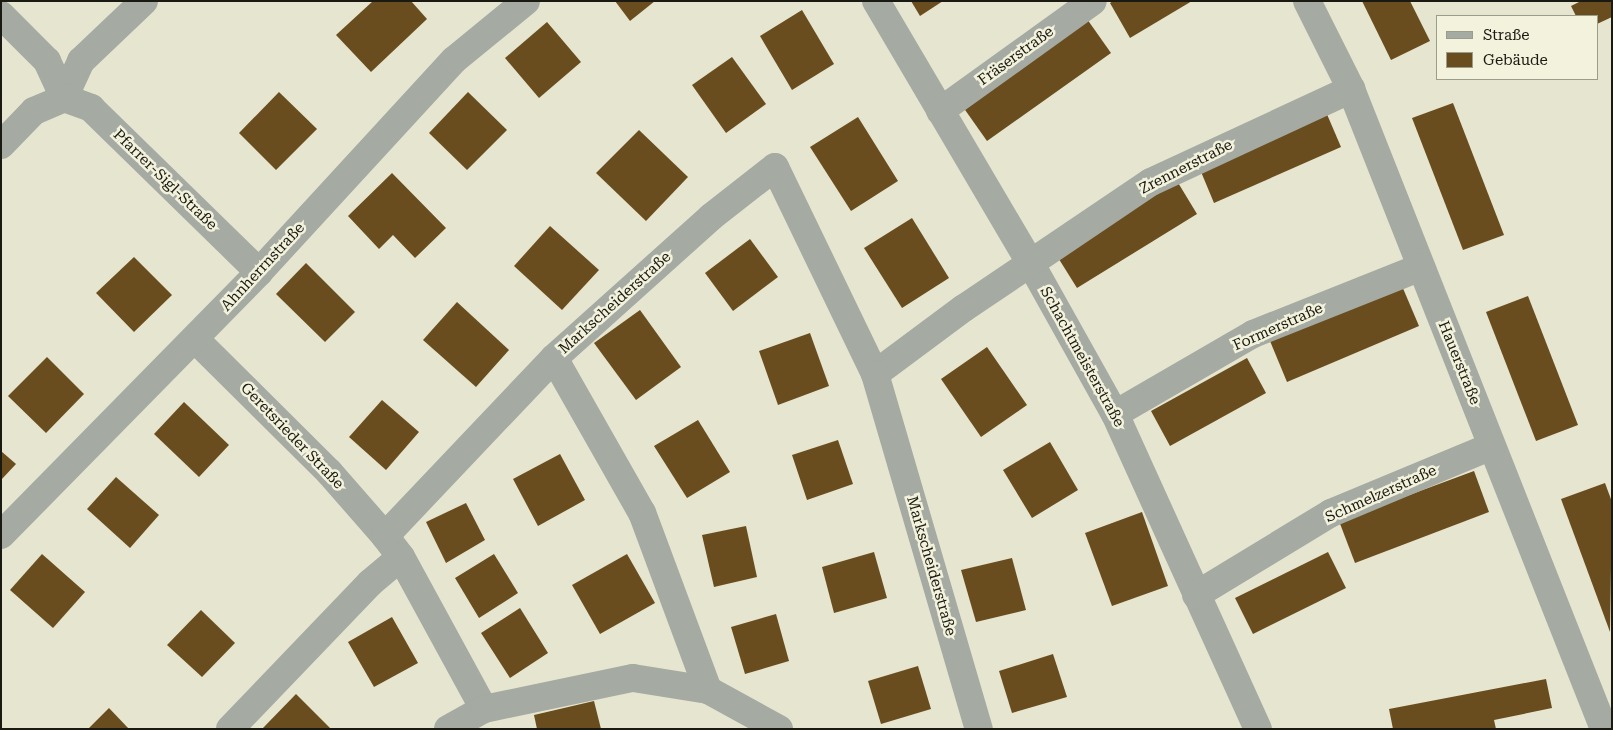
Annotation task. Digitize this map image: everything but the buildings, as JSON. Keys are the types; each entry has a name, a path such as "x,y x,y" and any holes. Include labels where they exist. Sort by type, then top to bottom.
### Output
{"street":[{"path":"1,145 34,111 64,98 81,60 144,1"},
{"name":"Ahnherrnstraße","path":"1,536 259,272 454,60 526,1"},
{"name":"Schachtmeisterstraße","path":"876,1 1031,264 1115,414 1258,729"},
{"name":"Fräserstraße","path":"940,111 1093,1"},
{"name":"Hauerstraße","path":"1307,1 1351,89 1604,729"},
{"path":"1,15 47,61 64,98"},
{"name":"Zrennerstraße","path":"1031,264 1151,182 1351,89"},
{"name":"Pfarrer-Sigl-Straße","path":"64,98 91,108 259,272"},
{"name":"Markscheiderstraße","path":"708,690 642,513 554,358 711,217 774,167 875,374 979,729"},
{"path":"875,374 1031,264"},
{"name":"Formerstraße","path":"1115,414 1253,334 1422,267"},
{"name":"Geretsrieder Straße","path":"195,339 329,472 385,536 401,557 484,709"},
{"path":"385,536 554,358"},
{"name":"Schmelzerstraße","path":"1196,596 1331,514 1492,446"},
{"path":"230,729 370,583 401,557"},
{"path":"448,729 484,709 633,678 708,690 779,729"}]}
